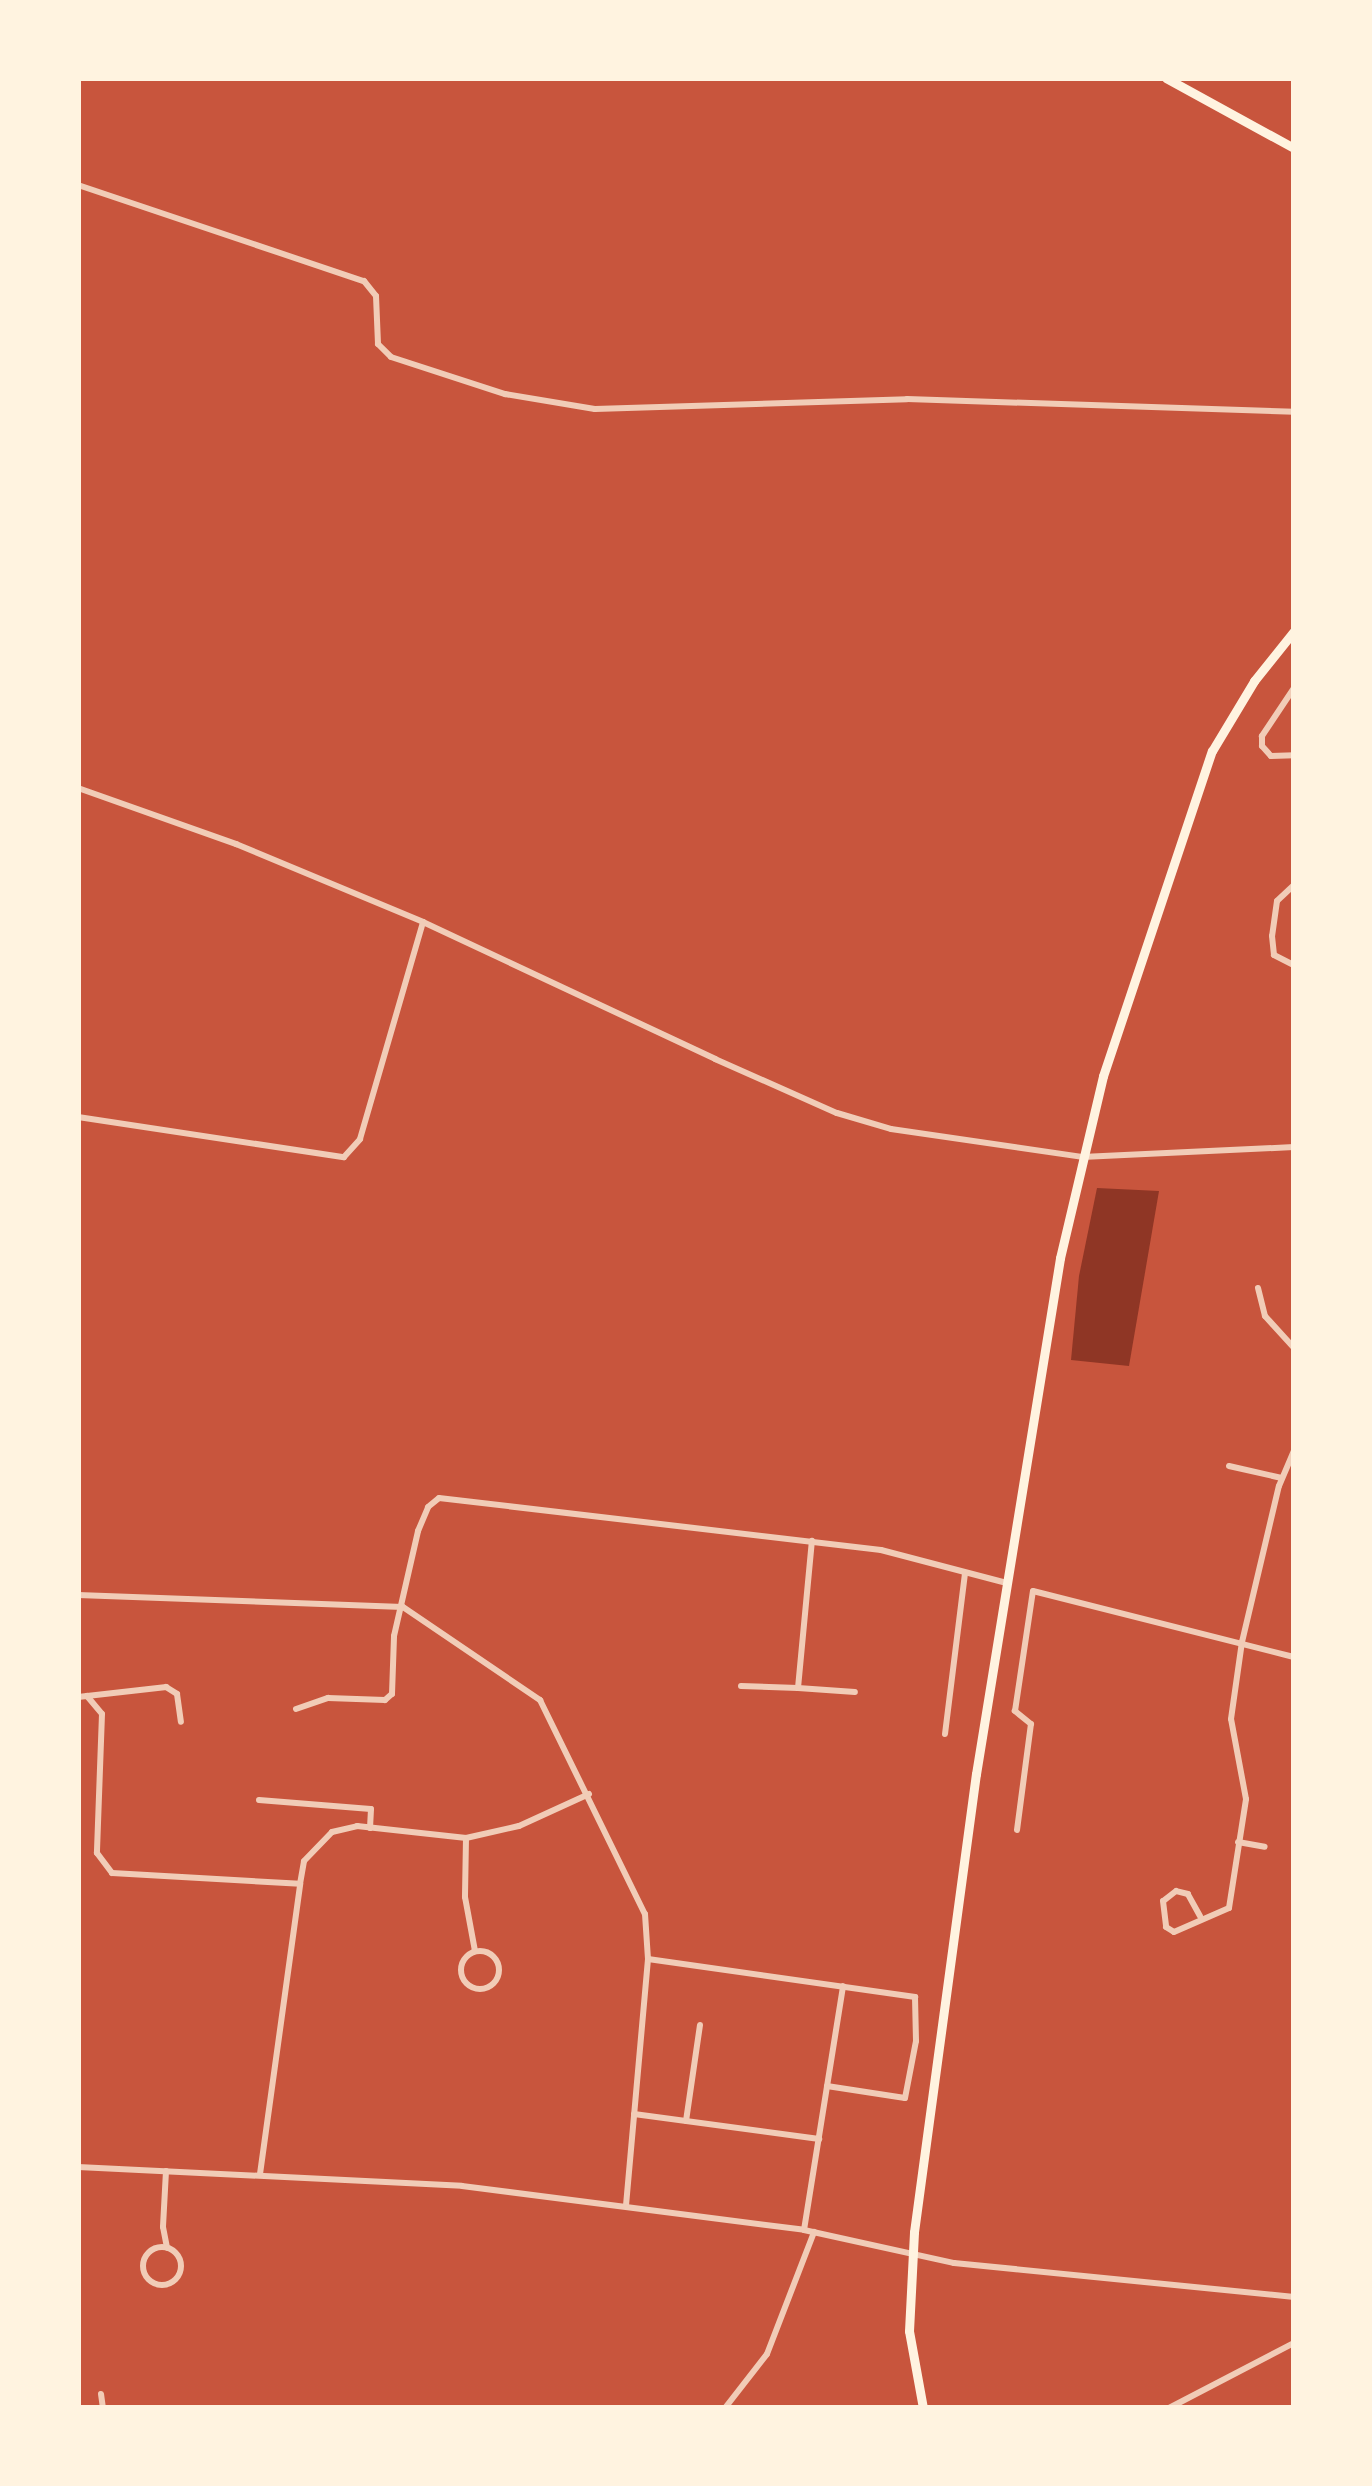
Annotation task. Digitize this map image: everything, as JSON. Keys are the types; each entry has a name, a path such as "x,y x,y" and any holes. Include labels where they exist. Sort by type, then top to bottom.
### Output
{"main road":[{"path":"1166,78 1294,148"},
{"path":"923,2408 909,2331 912,2257 1006,1583 1046,1334 1082,1157 1103,1076 1212,752 1254,681 1294,631"}],"street":[{"path":"78,185 364,281 376,296 378,344 391,357 505,394 595,409 907,399 1294,412"},
{"path":"1294,688 1262,736 1262,746 1271,757 1294,755"},
{"path":"78,788 236,844 422,922 837,1112 891,1130 1082,1157 1294,1147"},
{"path":"1294,886 1277,901 1272,936 1274,955 1294,965"},
{"path":"78,1117 344,1157 361,1139 422,922"},
{"path":"1258,1288 1264,1316 1294,1348"},
{"path":"1199,1916 1187,1894 1176,1891 1163,1900 1166,1927 1174,1932 1186,1930 1199,1916 1229,1908 1246,1799 1232,1719 1242,1642 1282,1478 1294,1451"},
{"path":"1229,1466 1282,1478"},
{"path":"296,1709 328,1698 385,1700 392,1694 394,1636 418,1531 428,1507 439,1498 881,1550 1006,1583"},
{"path":"797,1688 812,1541"},
{"path":"945,1734 965,1574"},
{"path":"1017,1830 1031,1724 1015,1711 1033,1591 1294,1657"},
{"path":"78,1595 403,1607 427,1619 539,1700 645,1914 648,1959 626,2207"},
{"path":"741,1686 855,1692"},
{"path":"82,1696 166,1687 178,1694 181,1722"},
{"path":"82,1696 102,1714 97,1853 102,1866 112,1873 301,1885"},
{"path":"260,2174 304,1861 316,1844 332,1832 370,1828 466,1838 519,1826 589,1794"},
{"path":"259,1800 371,1809 370,1828"},
{"path":"466,1838 465,1897 475,1951 460,1970 469,1986 482,1989 494,1984 500,1966 494,1955 475,1951"},
{"path":"1238,1841 1265,1847"},
{"path":"648,1959 915,1997 905,2098 827,2086"},
{"path":"804,2230 843,1986"},
{"path":"686,2121 700,2025"},
{"path":"634,2114 819,2139"},
{"path":"78,2167 462,2186 804,2230 912,2257 1294,2297"},
{"path":"166,2170 163,2227 167,2248 180,2259 179,2275 158,2284 146,2274 145,2260 156,2248 167,2248"},
{"path":"725,2408 767,2354 814,2232"},
{"path":"1169,2408 1294,2343"},
{"path":"101,2394 103,2408"}],"shaded area":[{"path":"1097,1188 1159,1191 1129,1366 1071,1360 1079,1276"}]}
